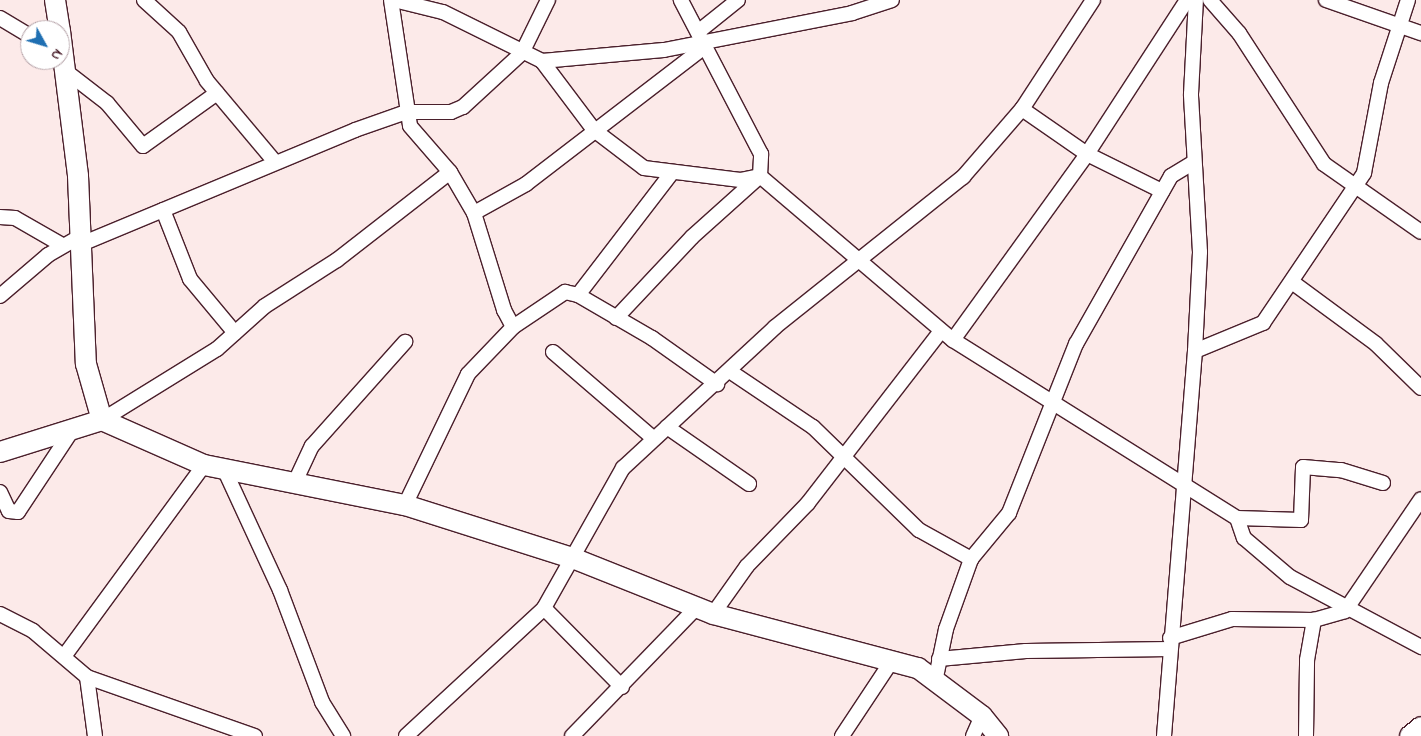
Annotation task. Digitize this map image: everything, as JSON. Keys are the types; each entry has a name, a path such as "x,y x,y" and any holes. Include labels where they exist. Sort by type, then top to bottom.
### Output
{"street":[{"path":"55,0 58,20"},
{"path":"144,0 179,32 218,93 275,162"},
{"path":"513,327 504,310 474,213 450,172 418,138 406,112 393,0 443,12 522,53 542,61 702,40 892,0"},
{"path":"0,296 73,242 163,210 275,162 406,112 451,112 463,108 522,53 548,0"},
{"path":"616,318 686,244 760,176 761,154 681,0"},
{"path":"474,213 526,184 594,130 702,40 738,0"},
{"path":"406,736 544,608 575,559 623,468 731,372 776,327 963,176 1022,109 1093,0"},
{"path":"953,340 1087,154 1187,0"},
{"path":"1164,736 1182,487 1195,351 1200,252 1191,94 1196,0"},
{"path":"1210,0 1239,33 1324,164 1420,231"},
{"path":"1326,0 1421,33"},
{"path":"1195,351 1262,323 1292,282 1352,185 1364,173 1369,158 1381,83 1398,25 1408,0"},
{"path":"0,18 20,30"},
{"path":"542,61 594,130 629,160 671,174 740,180 760,176"},
{"path":"70,68 106,102 143,146 218,93"},
{"path":"63,70 78,176 73,242 86,364 102,420 204,466 295,482 405,505 575,559 704,611 891,662 937,668 1026,651 1170,644 1232,619 1314,620 1350,606 1421,499"},
{"path":"1022,109 1087,154 1162,191"},
{"path":"937,668 971,559 1009,513 1103,290 1171,176 1194,162"},
{"path":"0,452 71,432 102,420 217,349 235,333 450,172"},
{"path":"578,295 671,174"},
{"path":"760,176 816,228 860,261 953,340 1053,406 1182,487 1238,518 1301,520 1303,467 1341,470 1383,483"},
{"path":"163,210 190,279 235,333"},
{"path":"0,217 15,218 73,242"},
{"path":"1292,282 1376,344 1421,388"},
{"path":"405,505 468,374 513,327 565,292 578,295 616,318 716,384"},
{"path":"572,736 704,611 808,503 941,331"},
{"path":"295,482 312,446 405,342"},
{"path":"553,352 654,439"},
{"path":"731,372 813,427 844,455 919,530 971,559"},
{"path":"667,427 749,484"},
{"path":"0,492 9,511 18,512 71,432"},
{"path":"66,655 204,466"},
{"path":"225,471 280,590 322,702 343,736"},
{"path":"1238,518 1244,538 1290,577 1350,606 1421,647"},
{"path":"544,608 622,688"},
{"path":"0,614 66,655 87,677 254,736"},
{"path":"1306,736 1307,660 1314,620"},
{"path":"842,736 891,662"},
{"path":"937,668 998,736"},
{"path":"87,677 94,736"},
{"path":"973,736 982,716"},
{"path":"1410,736 1421,727"}]}
